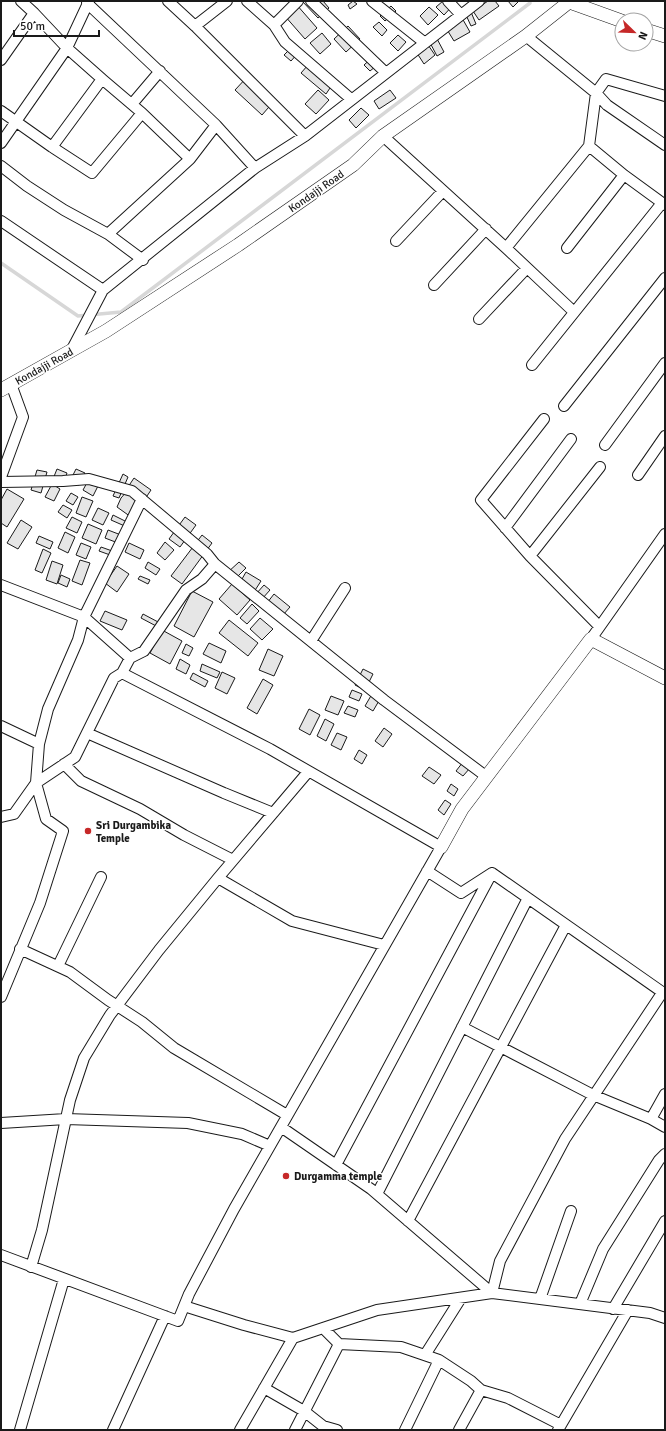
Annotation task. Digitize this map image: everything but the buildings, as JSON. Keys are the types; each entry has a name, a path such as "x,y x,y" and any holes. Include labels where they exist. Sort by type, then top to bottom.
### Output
{"street":[{"path":"21,1 67,48 142,113 190,159"},
{"path":"168,1 305,136"},
{"path":"195,26 227,1"},
{"path":"247,1 274,25 285,42 351,99"},
{"path":"274,25 298,1"},
{"path":"311,1 385,72"},
{"path":"372,1 425,43"},
{"path":"448,1 461,15"},
{"path":"71,351 103,290 143,260 255,168 305,136 385,72 425,43 478,1"},
{"path":"1,143 67,48 88,2 216,126 255,168"},
{"name":"Kondajji Road","path":"6,387 106,331 245,240 353,165 383,136 526,36 568,2 614,18"},
{"path":"1,60 34,13"},
{"path":"654,33 665,36"},
{"path":"526,36 596,93 607,105 665,145"},
{"path":"132,104 160,71"},
{"path":"52,147 102,79"},
{"path":"506,248 589,146 596,93 606,79 665,96"},
{"path":"1,111 17,120 52,147 92,173 142,113"},
{"path":"108,234 190,159 216,126"},
{"path":"383,136 486,229 574,312"},
{"path":"532,365 664,204 624,175 589,146"},
{"path":"1,166 27,186 64,210 108,234 143,260"},
{"path":"567,248 624,175"},
{"path":"396,241 443,191"},
{"path":"1,221 103,290"},
{"path":"434,285 486,229"},
{"path":"479,319 527,268"},
{"path":"564,406 665,278"},
{"path":"605,445 665,363"},
{"path":"1,477 23,417 6,387"},
{"path":"544,419 481,500 530,556 600,626"},
{"path":"638,475 665,436"},
{"path":"505,528 571,439"},
{"path":"530,556 600,467"},
{"path":"1,482 89,479 132,490 206,554 215,564 384,700 486,777"},
{"path":"1,997 40,903 63,831 46,819 36,783 39,744 48,709 78,640 84,617 142,499"},
{"path":"1,1255 178,1321 184,1306 234,1209 462,809 591,639 665,534"},
{"path":"1,817 14,814 36,783 75,757 114,678 122,673 130,658 144,651 186,590 202,579 215,564"},
{"path":"1,585 84,617 130,658"},
{"path":"311,641 345,588"},
{"path":"591,639 665,678"},
{"path":"122,673 263,746 441,847"},
{"path":"1,726 39,744"},
{"path":"87,733 273,813"},
{"path":"64,764 81,781 140,809 184,835 233,860"},
{"path":"31,1267 42,1230 70,1100 84,1058 117,1006 218,878 308,772"},
{"path":"427,871 460,893 492,873"},
{"path":"492,873 664,994 593,1095 565,1139 500,1262 492,1293"},
{"path":"336,1165 492,873"},
{"path":"58,966 101,877"},
{"path":"218,878 292,921 384,945"},
{"path":"377,1194 528,898"},
{"path":"408,1221 566,925"},
{"path":"20,949 70,972 142,1022 174,1048 287,1116"},
{"path":"462,1027 593,1095 651,1119 665,1127"},
{"path":"651,1119 665,1094"},
{"path":"1,1123 66,1119 188,1123 242,1134 270,1146"},
{"path":"281,1127 377,1194 492,1293"},
{"path":"580,1304 604,1249 659,1160 665,1154"},
{"path":"540,1300 571,1212"},
{"path":"613,1309 665,1221"},
{"path":"20,1430 64,1279"},
{"path":"184,1306 244,1325 293,1338 377,1310 492,1293 650,1313 665,1318"},
{"path":"425,1356 461,1298"},
{"path":"323,1328 339,1344 401,1347 439,1360 472,1381 481,1390 508,1398 560,1427 628,1310"},
{"path":"113,1430 165,1316"},
{"path":"240,1430 293,1338"},
{"path":"295,1430 339,1344"},
{"path":"405,1430 439,1360"},
{"path":"264,1388 304,1411 324,1426 337,1430"},
{"path":"459,1430 481,1390"}],"waterway":[{"path":"1,263 78,316 121,312 530,3"}],"place":[{"name":"Sri Durgambika Temple","path":"88,831"},
{"name":"Durgamma temple","path":"286,1176"}]}
